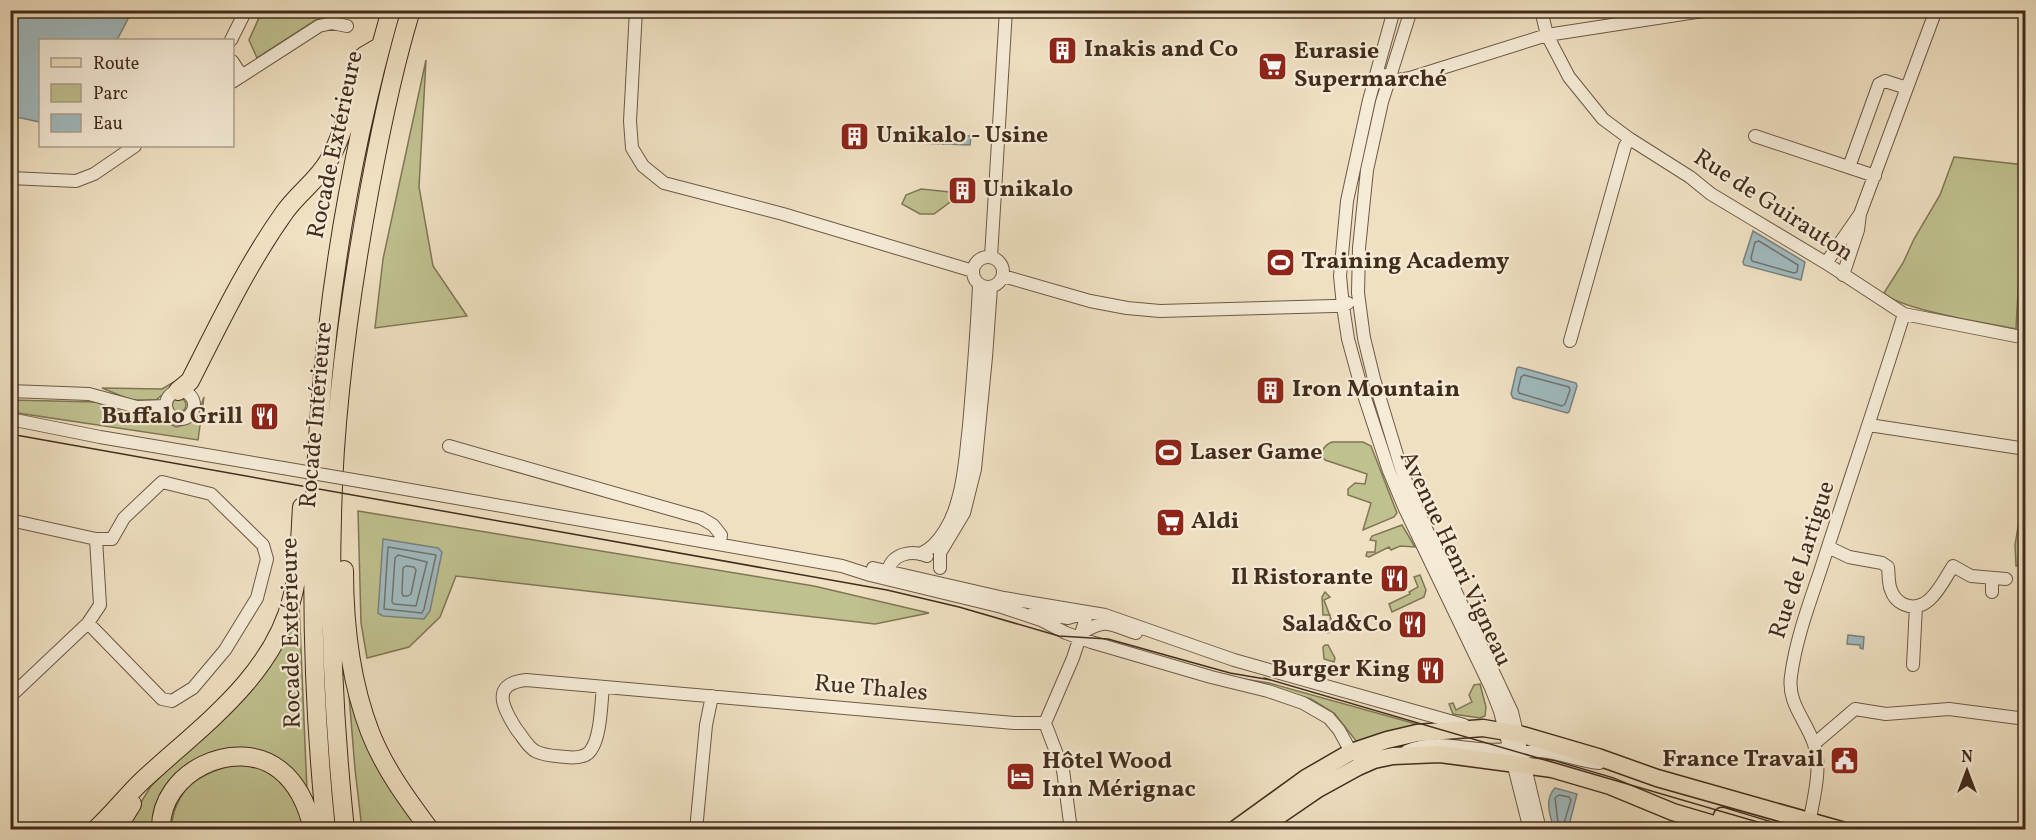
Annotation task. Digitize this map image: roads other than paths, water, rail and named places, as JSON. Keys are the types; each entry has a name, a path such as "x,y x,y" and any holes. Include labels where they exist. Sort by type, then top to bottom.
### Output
{"highway":[{"name":"Rocade Extérieure","path":"326,830 315,683 312,601 316,467 326,334 341,238 381,46 391,10"},
{"name":"Rocade Intérieure","path":"345,830 333,684 332,515 335,457 345,352 360,237 381,127 411,10"},
{"path":"178,391 190,381 242,280 285,211 328,162 344,127 364,56 381,46"},
{"path":"95,830 155,770 235,696 269,652 283,625 292,598 297,570 306,456 326,334"},
{"path":"335,457 344,471 344,600 348,651 357,691 370,733 389,770 430,830"},
{"path":"162,830 164,811 179,783 190,772 204,764 232,757 264,760 280,769 300,792 309,811 313,830"},
{"path":"116,830 155,770"}],"main road":[{"path":"1234,830 1306,778 1351,752 1409,734 1483,728 1512,732 1618,764 1806,826 1841,830"},
{"path":"1258,830 1318,789 1374,760 1393,756 1440,754 1517,757 1594,781 1639,800 1734,830"},
{"path":"1639,800 1677,804 1768,830"}],"street":[{"path":"232,39 246,10"},
{"path":"636,10 630,121 632,148 643,166 664,183 783,214 973,271"},
{"path":"991,257 1006,10"},
{"name":"Avenue Henri Vigneau","path":"1394,10 1376,73 1347,201 1340,276 1342,306 1360,383 1389,471 1512,732"},
{"name":"Avenue Henri Vigneau","path":"1411,10 1389,76 1367,170 1359,248 1358,293 1364,338 1401,468 1415,506 1501,685 1512,712 1512,732"},
{"name":"Rue de Guirauton","path":"1541,10 1547,35 1569,77 1603,120 1690,177 1711,194 1826,263 1904,314 2025,338"},
{"path":"1376,73 1398,80 1410,78 1547,35 1709,10"},
{"path":"1826,263 1860,214 1936,10"},
{"path":"237,79 319,27 332,23 347,27"},
{"path":"1849,167 1879,84 1885,81 1907,88"},
{"path":"1755,136 1875,176"},
{"path":"1570,341 1625,146 1630,139"},
{"path":"10,178 76,181 94,174 134,147"},
{"path":"1843,275 1858,230 1860,214"},
{"path":"991,257 1002,266 1003,276 999,283 985,286 974,279 974,266 981,259 991,257"},
{"path":"1003,276 1090,301 1160,311 1342,306 1358,293"},
{"path":"941,582 940,553 956,529 965,493 976,356 985,286"},
{"name":"Avenue Henri Vigneau","path":"1342,306 1349,308 1352,312 1356,339 1374,379"},
{"name":"Rue de Lartigue","path":"1806,826 1818,764 1814,744 1791,696 1790,679 1800,628 1904,314"},
{"path":"10,391 89,394 137,407 166,406"},
{"path":"178,391 186,392 191,397 193,406 190,414 182,418 173,417 166,406 170,394 178,391"},
{"path":"10,419 941,582 1004,598 1088,612 1119,619 1234,660 1319,685 1445,721 1483,728"},
{"path":"1869,425 2025,449"},
{"path":"10,427 100,436"},
{"path":"449,446 701,518 713,525 721,535 720,543"},
{"path":"10,520 96,538 112,539 124,518 162,482 211,494 263,545 267,559 257,598 225,650 192,688 172,701 162,699 88,623"},
{"path":"921,554 937,542 965,493"},
{"path":"11,695 88,623 100,605 96,538"},
{"path":"1828,547 1849,557 1882,563 1888,567 1890,588 1894,596 1899,602 1908,606 1916,606 1930,600 1956,562 1971,576 2006,579"},
{"path":"891,575 890,563 899,555 910,553 929,557 940,568"},
{"path":"891,575 926,588 1002,607 1081,636 1210,677 1268,691 1302,703 1329,718 1339,730 1351,752 1360,758 1374,760"},
{"path":"1992,578 1992,592"},
{"path":"926,588 934,587 941,582"},
{"path":"1913,665 1916,606"},
{"path":"1002,607 1068,618 1088,612"},
{"path":"1071,830 1064,770 1045,723 1081,636 1088,612"},
{"path":"1081,636 1093,626 1104,623 1167,641 1199,647"},
{"name":"Rue Thales","path":"603,687 596,740 590,752 578,758 545,754 529,747 505,712 502,700 504,691 518,681 526,680 1014,723 1045,723"},
{"path":"696,830 706,725 712,696"},
{"path":"1814,744 1855,710 1886,714 1949,710 2025,719"},
{"path":"1512,732 1513,746 1540,830"},
{"path":"1517,757 1542,751 1581,761 1618,764"},
{"path":"1517,757 1530,830"}],"water":[{"path":"11,10 132,11 118,39 39,39 39,122 11,116"},
{"path":"917,134 971,136 970,145 916,143"},
{"path":"1753,231 1805,262 1801,280 1744,265"},
{"path":"1519,367 1576,383 1569,412 1513,398 1511,394"},
{"path":"383,539 438,548 442,552 430,611 424,619 383,616 378,613"},
{"path":"1848,635 1864,637 1863,649 1860,645 1847,644"},
{"path":"1555,788 1577,794 1568,829 1554,829 1549,802"}],"tram line":[{"path":"10,434 887,590 959,607 1059,636 1108,639 1230,673 1271,680"},
{"path":"1264,678 1785,830"}],"place":[{"name":"Inakis and Co","path":"1063,50"},
{"name":"Eurasie Supermarché","path":"1273,66"},
{"name":"Unikalo - Usine","path":"855,136"},
{"name":"Unikalo","path":"962,190"},
{"name":"Training Academy","path":"1280,262"},
{"name":"Iron Mountain","path":"1271,390"},
{"name":"Buffalo Grill","path":"264,417"},
{"name":"Laser Game","path":"1169,453"},
{"name":"Aldi","path":"1170,522"},
{"name":"Il Ristorante","path":"1394,578"},
{"name":"Salad&Co","path":"1413,625"},
{"name":"Burger King","path":"1431,670"},
{"name":"France Travail","path":"1845,760"},
{"name":"Hôtel Wood Inn Mérignac","path":"1021,776"}]}
